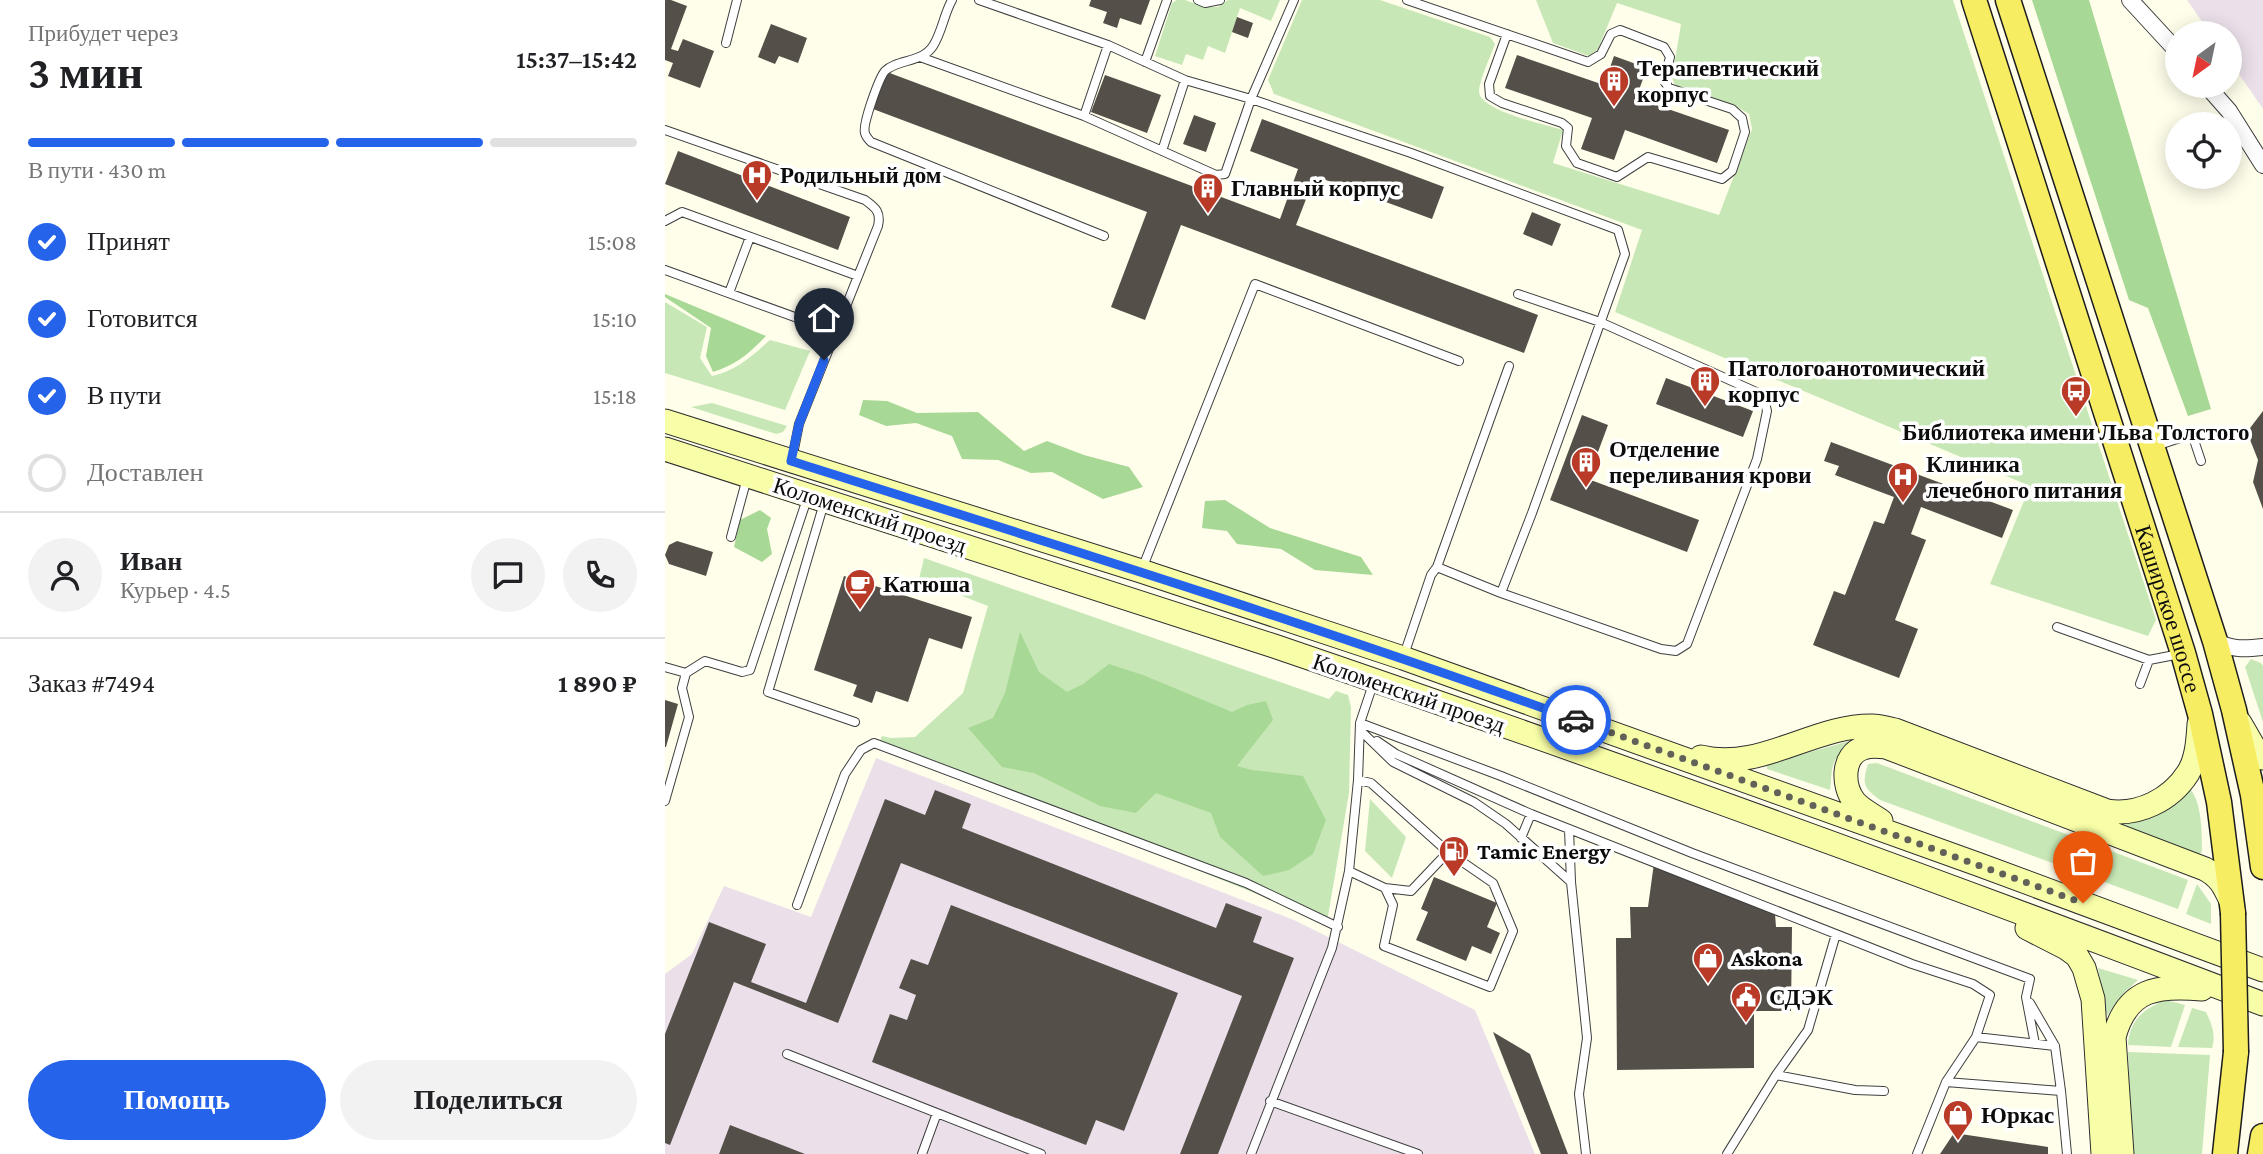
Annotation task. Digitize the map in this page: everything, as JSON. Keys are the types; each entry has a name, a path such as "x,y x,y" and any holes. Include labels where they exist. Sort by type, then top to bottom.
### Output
{"main road":[{"name":"Каширское шоссе","path":"1974,0 2183,653 2200,714 2219,802 2232,908 2236,1052 2222,1154"},
{"name":"Каширское шоссе","path":"2008,0 2215,641 2234,709 2253,795 2263,867"},
{"name":"Коломенский проезд","path":"665,421 1141,571 1403,658 2263,970"},
{"name":"Коломенский проезд","path":"665,449 1374,680 1935,879 2263,1004"},
{"path":"2234,709 2250,741 2263,758"},
{"path":"1623,737 1709,759 1729,760 1848,729 1874,726 1895,730 2106,811 2128,813 2165,797 2188,774 2198,745 2200,714"},
{"path":"1910,840 1856,803 1848,792 1845,775 1850,759 1860,748 1872,745 1886,747 2197,866 2218,876 2232,908"},
{"path":"1935,879 2077,956 2084,968 2093,999 2103,1154"},
{"path":"2122,1154 2114,1037 2118,1022 2133,1002 2147,992 2173,986 2233,992"},
{"path":"2260,1154 2263,1136"}],"street":[{"path":"2130,0 2165,38"},
{"path":"2218,98 2229,111 2263,165"},
{"path":"2215,641 2227,647 2244,650 2263,647"}],"lane":[{"path":"726,43 737,0"},
{"path":"953,0 933,46 920,57 891,67 883,74 864,131 865,136 871,142 1104,236"},
{"path":"979,0 1108,45 1185,80 1251,99 1411,153 1618,230 1625,254 1501,593"},
{"path":"1145,62 1167,0"},
{"path":"1198,0 1205,3 1220,0"},
{"path":"920,57 1084,116 1216,175 1225,174 1251,99 1294,0"},
{"path":"1406,0 1507,34 1588,62 1601,54 1611,34 1620,30 1664,47 1670,57 1664,81 1669,88 1731,109 1742,118 1745,132 1732,171 1722,179 1648,157 1617,177 1577,163 1566,146 1568,128 1562,123 1502,103 1490,96 1489,84 1507,34"},
{"path":"1084,116 1108,45"},
{"path":"1162,151 1185,80"},
{"path":"665,130 865,200 875,207 880,217 799,424 791,461"},
{"path":"665,221 682,212 858,276"},
{"path":"729,293 750,237"},
{"path":"665,270 836,332"},
{"path":"1141,571 1255,284 1459,361"},
{"path":"1437,567 1501,593 1661,649 1676,651 1687,644 1757,459 1767,411 1763,395 1600,322 1518,294"},
{"path":"1403,658 1509,366"},
{"path":"2153,447 2192,434 2201,461"},
{"path":"731,537 748,475"},
{"path":"665,800 689,717 682,688 686,673 705,661 743,672 750,670 816,498"},
{"path":"816,498 768,692 855,722"},
{"path":"2057,627 2149,660 2183,653"},
{"path":"2140,684 2149,660"},
{"path":"665,667 686,673"},
{"path":"1251,1154 1338,927 1349,871 1360,726 1374,680"},
{"path":"1360,726 1396,754 1531,814 1912,964 1973,984 1990,995 1976,1037 1946,1082 1917,1154"},
{"path":"1360,726 1394,762 1474,802 1506,824 1571,882"},
{"path":"1360,726 1501,776 1692,853 2030,979 2026,997 2035,1044"},
{"path":"797,905 845,774 861,750 874,743 1246,883 1338,927"},
{"path":"1358,780 1372,785 1448,852 1493,883 1513,931 1490,987 1384,946 1393,905 1385,888"},
{"path":"1521,838 1531,814"},
{"path":"1569,829 1571,882 1587,1038 1579,1094 1586,1154"},
{"path":"1349,871 1385,888 1411,891 1448,852"},
{"path":"1727,1154 1776,1075 1808,1030 1836,934"},
{"path":"2026,997 2055,1046 2067,1154"},
{"path":"1976,1037 2055,1046"},
{"path":"787,1054 1041,1154"},
{"path":"1776,1075 1855,1090 1884,1091"},
{"path":"1946,1082 2061,1091"},
{"path":"1271,1101 1418,1154"},
{"path":"922,1154 937,1113"}],"shaded area":[{"path":"2187,0 2263,0 2263,109 2242,78 2242,21 2202,21"},
{"path":"876,758 1294,920 1475,1010 1535,1154 665,1154 665,974 692,954 724,886 811,917"}],"green space":[{"path":"1177,0 1204,7 1218,7 1228,0 1280,0 1271,21 1240,8 1225,53 1208,46 1203,60 1186,54 1182,65 1155,56 1172,3"},
{"path":"1302,0 1380,0 1490,37 1495,44 1480,87 1482,99 1502,111 1563,130 1553,163 1719,215 1752,129 1749,114 1734,105 1675,85 1672,78 1681,24 1617,3 1598,49 1589,56 1553,43 1536,0 1953,0 2156,620 2148,636 1990,584 2030,486 1615,312 1642,230 1274,94 1268,80"},
{"path":"2032,0 2089,0 2211,409 2188,416 2148,308 2129,300"},
{"path":"665,294 766,336 742,358 713,372 706,356 711,328 665,297"},
{"path":"665,302 707,327 700,358 712,376 736,367 770,340 810,351 785,410 665,373"},
{"path":"863,400 887,401 917,413 978,412 1024,451 1047,441 1084,455 1129,467 1143,487 1103,499 1052,472 1031,473 998,460 962,459 952,436 916,423 886,426 859,415"},
{"path":"712,403 787,426 783,432 776,434 691,407"},
{"path":"1225,500 1270,528 1361,557 1373,575 1315,570 1281,549 1237,544 1227,531 1202,528 1205,501"},
{"path":"760,510 771,518 767,529 772,554 762,562 734,547 740,520"},
{"path":"924,558 1329,699 1336,691 1348,695 1351,707 1349,793 1327,922 879,743 882,736 915,737 963,693 988,606 919,579"},
{"path":"1020,632 1039,672 1067,692 1083,684 1109,664 1143,675 1232,712 1266,701 1273,720 1237,766 1303,776 1326,820 1313,854 1289,870 1263,876 1220,837 1211,813 1156,793 1136,813 1100,806 1034,773 1002,767 968,728 993,718 1005,693"},
{"path":"2251,659 2263,666 2263,722 2245,667"},
{"path":"1853,740 1835,761 1830,790 1767,769 1767,764"},
{"path":"1877,763 2188,880 2178,909 1880,800 1865,785 1868,764"},
{"path":"2191,790 2201,820 2202,852 2198,855 2119,826 2165,809"},
{"path":"1370,799 1406,837 1392,878 1365,851"},
{"path":"2197,884 2211,904 2211,924 2186,914"},
{"path":"2098,968 2138,980 2107,1016"},
{"path":"2166,1000 2185,1005 2171,1047 2128,1045 2131,1029 2139,1016"},
{"path":"2192,1008 2206,1012 2213,1030 2212,1048 2178,1047"},
{"path":"2128,1052 2210,1055 2202,1154 2132,1154"}],"building":[{"path":"665,0 687,6 671,49 678,51 683,39 714,51 700,88 668,76 673,63 665,60"},
{"path":"1091,0 1150,0 1141,25 1120,18 1117,28 1103,23 1107,12 1089,6"},
{"path":"1237,17 1253,23 1248,38 1232,32"},
{"path":"771,24 807,38 798,63 779,56 775,64 758,57"},
{"name":"Терапевтический корпус","path":"1517,55 1604,85 1614,56 1647,68 1636,98 1729,130 1717,163 1625,130 1614,160 1581,149 1592,118 1505,88"},
{"name":"Главный корпус","path":"887,72 1280,219 1298,169 1250,151 1262,119 1444,187 1432,219 1315,176 1296,225 1538,315 1524,353 1181,225 1145,320 1111,307 1147,212 873,109"},
{"path":"1105,75 1161,95 1147,133 1091,112"},
{"path":"1194,115 1216,123 1206,152 1183,144"},
{"path":"678,151 850,217 838,250 665,184"},
{"path":"1532,212 1561,224 1552,246 1523,234"},
{"name":"Патологоанотомический корпус","path":"1666,378 1753,411 1743,437 1656,404"},
{"path":"2263,411 2263,509 2253,482 2258,460 2247,432"},
{"name":"Отделение переливания крови","path":"1582,415 1608,425 1588,479 1699,520 1687,552 1550,500"},
{"path":"1831,442 2013,510 2002,538 1921,507 1911,534 1926,540 1895,620 1918,629 1899,678 1813,645 1834,591 1845,595 1874,521 1884,524 1894,497 1835,475 1839,466 1824,461"},
{"path":"677,541 713,552 706,576 669,564 665,555 669,545"},
{"path":"844,576 972,617 962,649 929,638 908,702 876,691 872,703 853,696 857,685 814,670"},
{"path":"665,700 678,704 666,747 665,747"},
{"path":"935,790 971,804 962,828 1216,928 1226,903 1262,917 1253,942 1294,958 1218,1154 1180,1154 1242,996 901,863 838,1023 734,982 670,1145 665,1143 665,1034 709,922 766,944 751,982 806,1003 885,799 925,815"},
{"path":"1654,863 1775,914 1776,927 1792,927 1791,1011 1754,1011 1754,1068 1617,1070 1616,938 1631,938 1630,907 1648,907"},
{"path":"1434,877 1497,903 1487,927 1500,933 1491,954 1472,946 1466,961 1416,940 1428,912 1421,909"},
{"path":"951,905 1178,993 1124,1131 1096,1120 1086,1145 872,1062 890,1014 907,1020 916,995 899,988 911,959 928,965"},
{"path":"1493,1032 1530,1054 1568,1154 1541,1154"},
{"path":"730,1125 805,1154 719,1154"},
{"path":"1954,1133 2048,1147 2048,1154 1940,1154"}],"way so far":[{"path":"1576,720 2083,903"}],"place":[{"name":"Терапевтический корпус","path":"1614,108"},
{"name":"Родильный дом","path":"757,202"},
{"name":"Главный корпус","path":"1208,215"},
{"name":"Патологоанотомический корпус","path":"1705,408"},
{"name":"Библиотека имени Льва Толстого","path":"2076,418"},
{"name":"Отделение переливания крови","path":"1586,489"},
{"name":"Клиника лечебного питания","path":"1903,504"},
{"name":"Катюша","path":"860,611"},
{"name":"Tamic Energy","path":"1454,878"},
{"name":"Askona","path":"1708,985"},
{"name":"СДЭК","path":"1746,1024"},
{"name":"Юркас","path":"1958,1142"}],"route":[{"path":"824,360 799,424 791,461 1193,588 1403,658 1576,720"}]}
